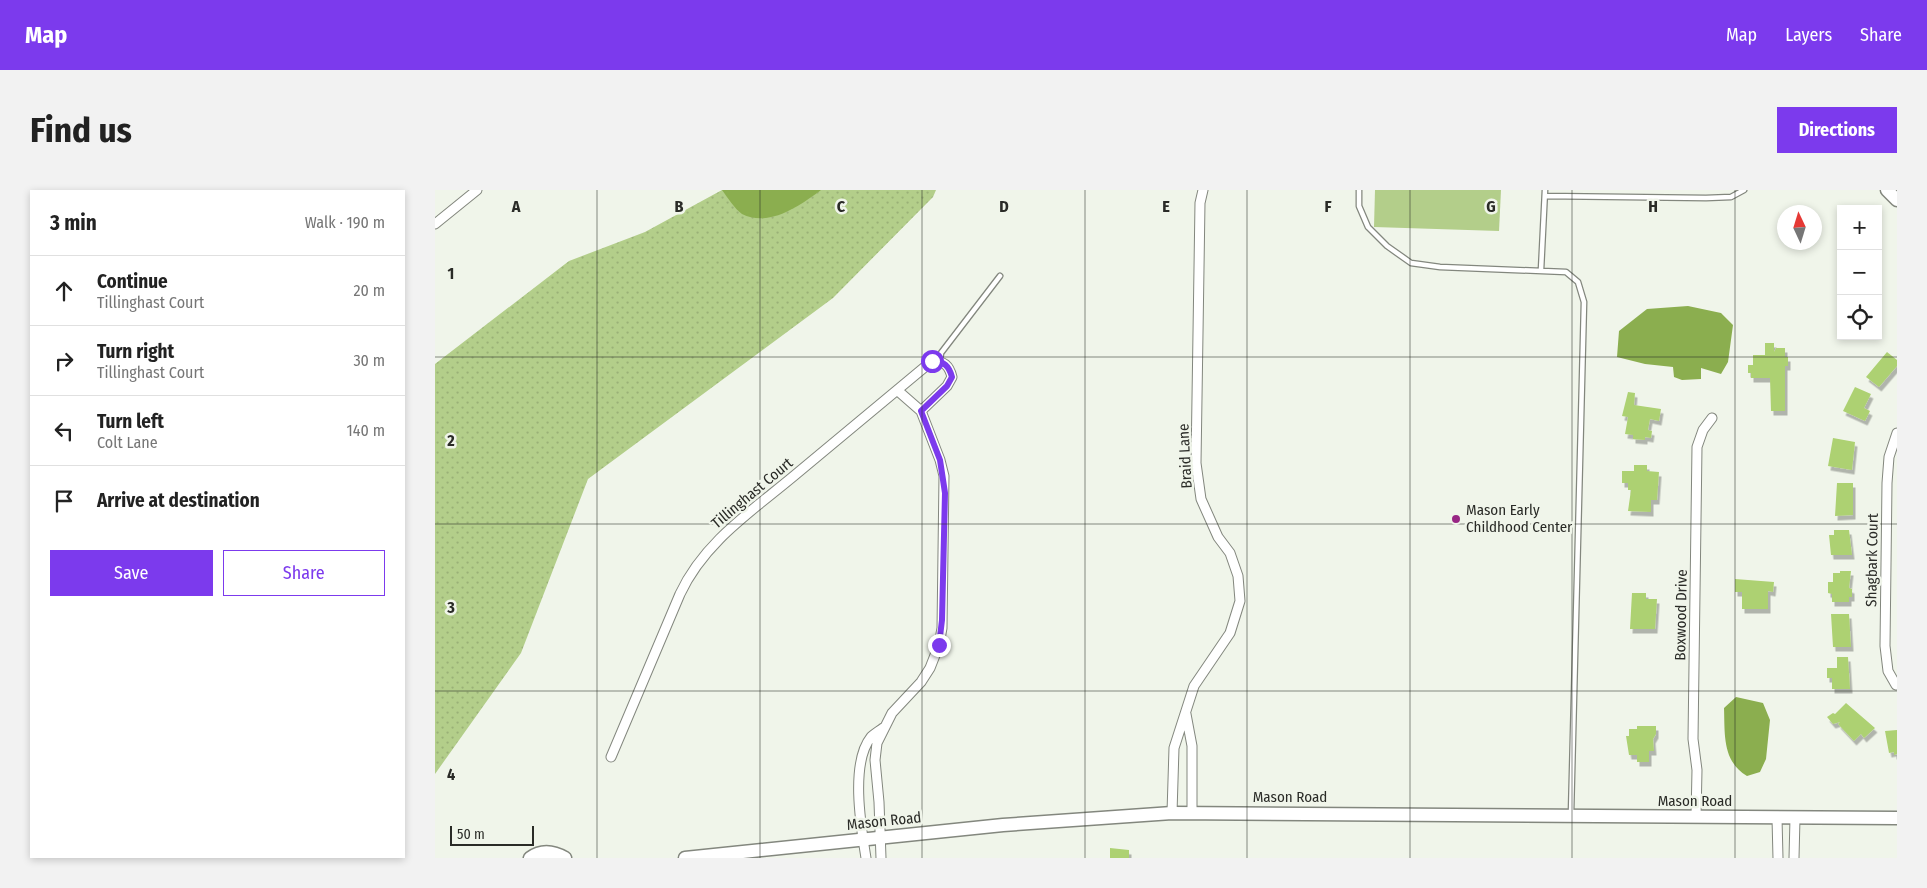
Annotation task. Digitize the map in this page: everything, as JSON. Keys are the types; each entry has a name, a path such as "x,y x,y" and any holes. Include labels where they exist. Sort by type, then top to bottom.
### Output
{"main road":[{"path":"1887,190 1897,200"},
{"name":"Mason Road","path":"685,858 1021,823 1172,813 1897,818"},
{"path":"530,858 542,852 551,852 565,858"}],"street":[{"path":"435,224 477,190"},
{"name":"Braid Lane","path":"1197,190 1200,203"},
{"name":"Braid Lane","path":"1172,813 1174,748 1194,686 1230,633 1240,601 1238,576 1230,552 1218,537 1201,499 1196,462 1200,203 1203,190"},
{"name":"Tillinghast Court","path":"611,757 680,594 701,557 725,533 932,361 940,361"},
{"path":"921,411 947,386 952,377 949,367 940,361"},
{"path":"881,858 875,760 877,743 892,713 921,682 930,668 939,645 942,628 944,476 940,460 921,411 897,390"},
{"name":"Boxwood Drive","path":"1696,817 1697,770 1693,739 1697,447 1703,430 1712,418"},
{"name":"Shagbark Court","path":"1896,685 1888,671 1885,636 1887,483 1889,457 1897,433"},
{"name":"Braid Lane","path":"1186,714 1192,746 1193,814"},
{"path":"867,858 863,839 859,777 862,755 871,737 883,728"},
{"path":"1777,818 1778,858"},
{"path":"1794,858 1795,818"}],"lane":[{"path":"1359,190 1359,206 1368,227 1387,246 1411,262 1440,267 1566,272 1578,282 1584,302 1571,816"},
{"path":"1687,190 1687,198"},
{"path":"1541,270 1545,193 1687,198 1731,197 1744,190"},
{"path":"940,361 941,353 1000,276"}],"shaded area":[{"path":"722,190 936,190 933,197 833,298 588,479 521,653 435,774 435,364 569,261 645,232"},
{"path":"722,190 821,190 784,213 774,217 752,218 742,214"},
{"path":"1375,190 1501,190 1499,231 1374,227"},
{"path":"1688,306 1721,313 1733,325 1728,362 1721,374 1701,368 1701,379 1682,380 1674,377 1673,367 1645,364 1617,357 1619,331 1647,309"},
{"path":"1736,697 1763,703 1770,720 1766,759 1760,772 1747,776 1733,763 1725,737 1724,708"}],"building":[{"path":"1765,343 1774,343 1774,352 1776,348 1785,348 1785,357 1788,357 1788,366 1785,366 1785,411 1771,411 1770,378 1751,378 1751,373 1748,373 1748,365 1753,365 1753,355 1765,355"},
{"path":"1887,352 1897,360 1897,366 1879,387 1866,377"},
{"path":"1855,387 1871,394 1864,408 1870,411 1865,421 1843,411"},
{"path":"1628,392 1635,393 1634,405 1661,409 1659,421 1650,419 1648,430 1652,431 1651,438 1645,437 1645,440 1633,439 1633,435 1625,434 1628,417 1622,416"},
{"path":"1833,438 1855,442 1852,470 1828,466"},
{"path":"1634,465 1647,465 1647,471 1659,472 1657,500 1651,500 1651,512 1628,511 1631,490 1628,490 1628,483 1622,483 1622,471 1634,471"},
{"path":"1837,483 1853,483 1853,515 1835,516"},
{"path":"1834,530 1849,530 1852,555 1831,555 1829,535 1834,535"},
{"path":"1840,571 1851,571 1849,588 1852,589 1852,597 1849,597 1849,602 1832,602 1832,594 1828,593 1828,582 1833,582 1833,573 1840,573"},
{"path":"1735,579 1774,582 1773,592 1768,591 1768,609 1742,609 1742,592 1735,592"},
{"path":"1632,593 1646,593 1646,599 1657,599 1655,629 1630,629"},
{"path":"1831,614 1849,614 1851,647 1833,647"},
{"path":"1837,657 1848,657 1850,689 1832,689 1832,678 1827,678 1827,668 1837,668"},
{"path":"1846,703 1875,728 1864,738 1861,734 1854,741 1838,724 1840,722 1833,724 1827,717 1833,713 1835,714"},
{"path":"1637,726 1656,726 1656,734 1653,739 1654,751 1649,751 1649,762 1637,762 1637,755 1629,755 1626,736 1629,736 1629,729 1637,729"},
{"path":"1897,730 1897,754 1894,755 1894,752 1889,753 1885,731"},
{"path":"1110,848 1129,850 1129,858 1110,858"}],"place":[{"name":"Mason Early Childhood Center","path":"1456,519"}],"route":[{"path":"932,361 940,361 949,367 952,377 947,386 921,411 940,460 944,476 945,527 942,628 939,645"}]}
